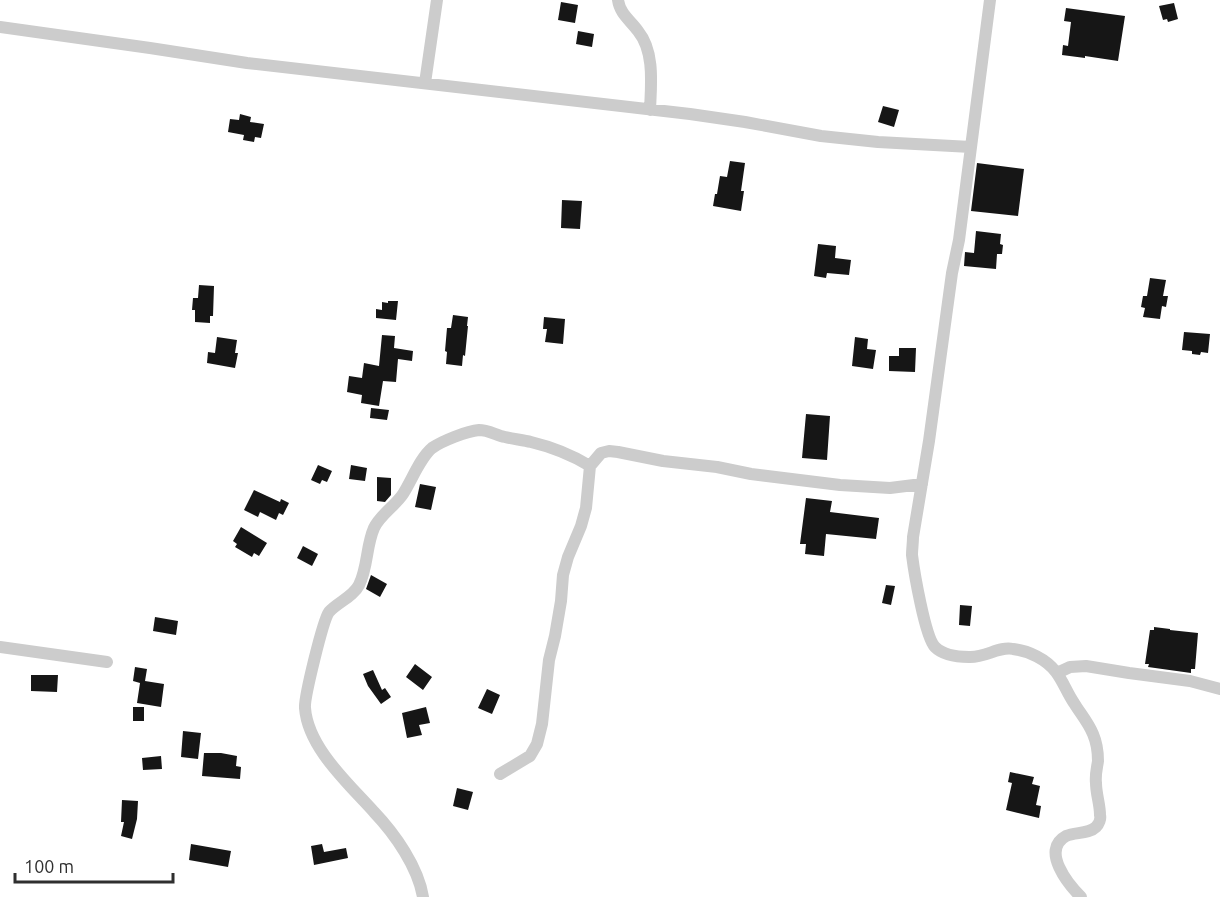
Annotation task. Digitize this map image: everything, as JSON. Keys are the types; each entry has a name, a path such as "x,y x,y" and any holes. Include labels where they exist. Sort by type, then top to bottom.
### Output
{"street":[{"path":"425,83 437,0"},
{"path":"618,0 622,14 638,31 648,52 651,81 650,110"},
{"path":"990,0 959,240 952,273 912,553 928,637 935,647 943,652 971,658 1011,648 1045,660 1057,673 1094,736 1098,758 1095,779 1101,814 1099,823 1095,829 1066,836 1056,849 1058,866 1063,876 1082,897"},
{"path":"0,27 247,63 745,122 820,136 971,147"},
{"path":"423,897 422,888 409,858 376,813 343,779 309,729 304,707 327,616 336,605 358,587 373,530 403,494 427,453 433,447 456,436 484,430 554,449 590,466"},
{"path":"500,774 530,756 537,744 542,724 549,660 561,601 563,575 586,508 590,466 601,453 618,452 751,474 840,484 890,488 922,484"},
{"path":"0,646 107,662"},
{"path":"1057,673 1070,667 1086,666 1190,681 1220,688"}],"building":[{"path":"561,2 578,5 575,23 558,20"},
{"path":"1174,3 1178,19 1168,22 1167,19 1163,20 1159,6"},
{"path":"1066,8 1125,16 1118,61 1062,55 1063,45 1068,46 1071,22 1064,21"},
{"path":"578,31 594,34 592,47 576,44"},
{"path":"883,106 899,110 894,127 878,122"},
{"path":"240,114 251,117 250,122 264,124 261,138 255,137 254,142 243,140 244,135 228,132 230,119 239,120"},
{"path":"730,161 745,163 741,211 713,206 720,176 727,177"},
{"path":"977,163 1024,169 1018,216 971,211"},
{"path":"562,200 582,201 580,229 561,228"},
{"path":"976,231 1001,234 1002,254 997,254 996,269 964,266 965,252 974,253"},
{"path":"818,244 836,246 835,258 851,260 849,275 827,273 826,278 814,276"},
{"path":"1150,278 1166,280 1163,296 1168,296 1166,307 1162,306 1160,319 1143,317 1145,308 1141,307 1143,296 1147,296"},
{"path":"199,285 214,286 213,316 210,316 210,323 195,322 195,310 192,310 193,298 198,298"},
{"path":"388,301 398,301 396,320 376,318 376,309 382,310 382,302 388,303"},
{"path":"453,315 468,317 462,366 446,364 447,328 451,328"},
{"path":"544,317 565,319 563,344 545,342 547,329 543,329"},
{"path":"1184,332 1210,334 1208,353 1201,352 1200,355 1182,350"},
{"path":"382,335 395,336 394,348 413,351 412,361 398,359 396,382 383,381 379,406 361,403 362,395 347,392 349,376 362,378 364,363 379,366"},
{"path":"217,337 237,340 235,353 238,353 235,368 207,363 208,352 215,353"},
{"path":"855,337 868,339 867,349 876,350 873,369 852,366"},
{"path":"899,348 916,348 915,372 889,371 889,356 899,356"},
{"path":"371,408 389,410 387,420 370,418"},
{"path":"806,414 830,416 827,460 802,458"},
{"path":"318,465 332,471 327,482 322,480 320,484 311,480"},
{"path":"351,465 367,468 365,481 349,479"},
{"path":"377,477 391,478 391,495 385,502 377,501"},
{"path":"420,484 436,487 431,510 415,507"},
{"path":"254,490 280,502 281,499 289,503 283,515 279,513 276,520 260,512 258,517 244,510"},
{"path":"806,498 832,501 830,512 879,518 876,539 826,534 824,556 805,554 806,544 800,544"},
{"path":"241,527 267,543 259,556 254,553 252,557 235,547 237,544 233,541"},
{"path":"303,546 318,554 312,566 297,558"},
{"path":"371,575 387,584 380,597 366,589"},
{"path":"886,585 895,586 891,605 882,603"},
{"path":"960,605 972,606 970,626 959,625"},
{"path":"155,617 178,621 176,635 153,631"},
{"path":"1154,627 1198,633 1195,669 1191,669 1191,673 1148,667 1149,664 1145,664 1150,630 1154,630"},
{"path":"415,664 432,677 423,690 406,677"},
{"path":"135,667 147,669 145,681 164,684 161,707 137,703 140,683 133,681"},
{"path":"373,670 382,690 385,688 391,697 381,704 368,686 363,674"},
{"path":"31,675 58,675 57,692 31,691"},
{"path":"487,689 500,695 492,714 478,708"},
{"path":"133,707 144,707 144,721 133,721"},
{"path":"426,707 430,723 419,725 422,735 407,738 402,713"},
{"path":"183,731 201,733 198,759 181,757"},
{"path":"204,753 237,756 236,766 241,767 240,779 202,776"},
{"path":"161,756 162,769 143,770 142,758"},
{"path":"1010,772 1034,777 1032,784 1040,786 1036,805 1041,806 1039,818 1006,810 1012,783 1008,782"},
{"path":"457,788 473,792 468,810 453,806"},
{"path":"122,800 138,801 137,819 132,839 121,836 124,822 121,822"},
{"path":"191,844 231,851 228,867 189,860"},
{"path":"322,844 324,852 346,848 348,858 314,865 311,846"}]}
